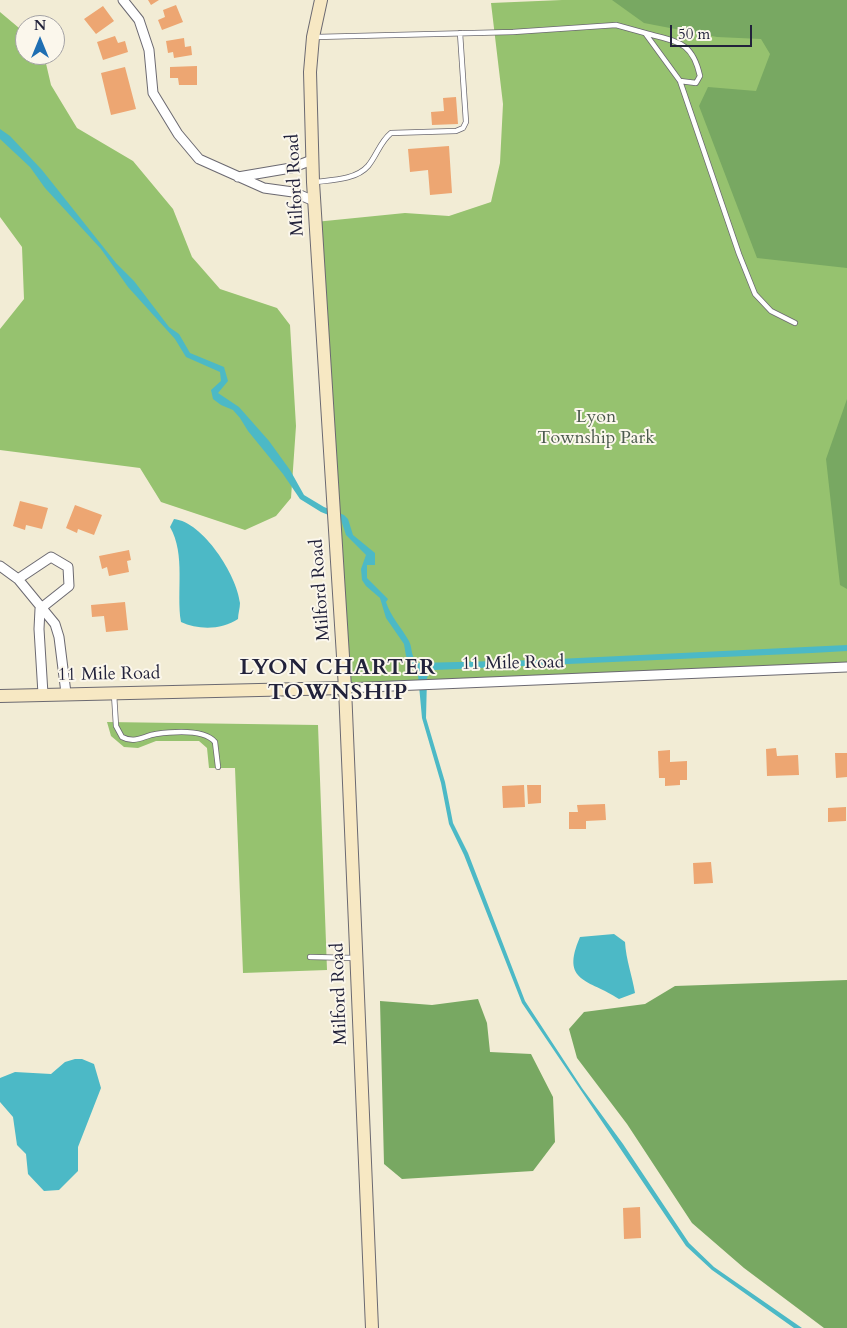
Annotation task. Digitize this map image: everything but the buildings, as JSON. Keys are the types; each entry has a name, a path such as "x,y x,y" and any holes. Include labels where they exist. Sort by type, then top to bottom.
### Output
{"street":[{"path":"123,0 139,20 149,50 154,93 178,134 199,159 264,188 293,192 314,201"},
{"name":"Milford Road","path":"321,0 313,37 310,72 312,160 345,688 372,1328"},
{"path":"238,176 291,168 312,160"},
{"path":"18,579 51,557 68,566 69,586 40,609 39,628 43,694"},
{"path":"0,566 18,579 40,609 55,624 59,637 66,693"},
{"name":"11 Mile Road","path":"0,696 345,688 578,680 847,667"}],"lane":[{"path":"313,37 460,33 616,25 683,44 695,57 700,76 696,83 680,81"},
{"path":"313,182 346,178 367,167 380,145 391,133 456,131 463,128 466,122 460,33"},
{"path":"645,33 680,81 739,254 755,294 771,311 795,323"},
{"path":"114,693 116,726 122,737 136,741 157,734 206,735 215,742 218,767"},
{"path":"310,957 356,958"}],"green space":[{"name":"Lyon Township Park","path":"562,0 847,0 847,666 345,688 315,222 405,213 449,216 491,202 500,163 503,104 491,3"},
{"path":"612,0 847,0 847,268 757,258 699,106 708,87 756,91 770,54 761,39 717,37 644,23"},
{"path":"0,12 15,25 15,65 46,65 51,85 77,128 133,161 173,209 192,257 220,289 277,308 290,325 296,426 291,498 276,516 245,530 161,502 140,468 0,450 0,329 24,299 22,247 0,217"},
{"path":"847,399 847,589 840,585 826,459"},
{"path":"107,722 318,725 327,970 243,973 235,768 209,768 207,748 199,741 156,741 138,748 124,747 111,736"},
{"path":"847,980 847,1328 824,1328 744,1268 692,1223 627,1124 577,1058 569,1029 584,1012 645,1004 675,986"},
{"path":"478,999 487,1023 490,1052 531,1054 553,1097 555,1142 533,1171 402,1179 384,1164 380,1001 432,1005"}],"water":[{"path":"0,129 10,136 42,170 116,263 134,281 169,327 179,334 190,353 224,367 228,381 218,393 239,407 269,441 290,470 304,495 324,507 344,515 348,519 353,535 375,553 375,565 367,565 367,578 388,599 386,602 388,607 409,641 415,660 418,663 537,660 847,645 847,651 435,670 430,671 427,678 426,718 445,782 453,823 468,853 525,1001 582,1088 623,1144 689,1243 714,1267 802,1328 794,1328 712,1270 686,1246 522,1003 464,855 449,824 441,783 422,718 418,675 406,656 404,644 386,618 380,598 362,580 361,569 366,555 346,535 341,520 321,512 300,499 240,418 233,410 213,399 211,390 221,381 220,372 186,357 175,339 128,287 101,249 45,188 30,167 0,139"},
{"path":"174,519 185,522 196,529 217,552 225,565 232,578 240,603 238,619 232,623 210,628 188,625 181,622 178,549 170,527"},
{"path":"614,934 625,942 635,993 619,999 581,978 576,972 573,963 580,937"},
{"path":"82,1059 94,1064 101,1088 78,1147 78,1171 59,1190 44,1191 28,1174 26,1154 17,1145 13,1117 0,1102 0,1078 15,1072 51,1074 65,1062"}],"district":[{"name":"LYON CHARTER TOWNSHIP","path":"338,682"}]}
